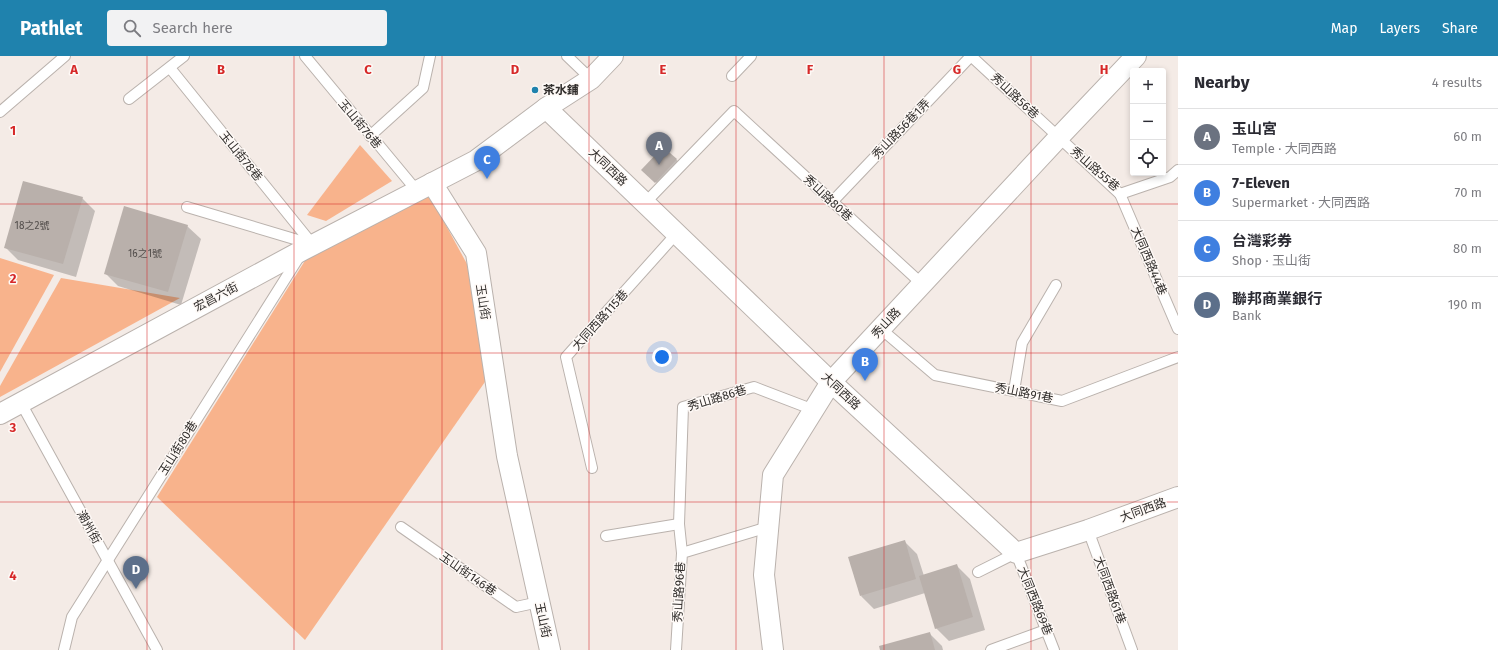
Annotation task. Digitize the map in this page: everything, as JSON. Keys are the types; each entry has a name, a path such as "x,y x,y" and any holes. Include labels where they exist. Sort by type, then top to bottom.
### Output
{"street":[{"path":"424,187 474,161 546,108 592,79 613,56"},
{"name":"秀山路","path":"773,650 764,575 773,475 831,382 1136,56"},
{"name":"大同西路","path":"546,108 831,382 1016,553 1088,530 1178,497"},
{"name":"宏昌六街","path":"0,414 308,247 424,187"},
{"name":"玉山街","path":"424,187 476,253 507,456 550,650"}],"lane":[{"path":"0,112 65,56"},
{"path":"130,99 184,56"},
{"name":"玉山街76巷","path":"305,56 370,136 424,187"},
{"path":"370,136 423,88 430,56"},
{"path":"567,56 592,79"},
{"path":"732,76 751,56"},
{"name":"秀山路56巷","path":"971,56 1059,137"},
{"name":"秀山路56巷1弄","path":"832,202 971,56"},
{"name":"玉山街78巷","path":"170,68 308,247"},
{"name":"秀山路80巷","path":"645,203 734,111 922,284"},
{"name":"秀山路55巷","path":"1059,137 1120,194 1170,177 1178,170"},
{"name":"大同西路44巷","path":"1120,194 1178,328"},
{"path":"187,207 308,247"},
{"name":"大同西路115巷","path":"592,468 566,357 676,233"},
{"name":"玉山街80巷","path":"64,650 72,617 308,247"},
{"path":"1014,391 1022,343 1056,285"},
{"name":"秀山路91巷","path":"881,329 935,375 1062,401 1178,358"},
{"name":"秀山路86巷","path":"678,524 683,407 754,387 814,410"},
{"name":"潮州街","path":"22,403 157,650"},
{"path":"606,536 678,524 682,552"},
{"name":"秀山路96巷","path":"676,650 682,552 768,526"},
{"name":"玉山街146巷","path":"401,527 516,607 539,602"},
{"name":"大同西路61巷","path":"1088,530 1132,650"},
{"path":"978,572 1016,553"},
{"name":"大同西路69巷","path":"1016,553 1054,650"},
{"path":"991,650 1046,630"}],"shaded area":[{"path":"360,145 392,181 326,221 307,215"},
{"path":"430,196 467,264 487,379 305,640 157,497 306,259"},
{"path":"0,258 54,275 0,372"},
{"path":"61,278 180,298 0,397 0,386"}],"building":[{"path":"663,147 677,159 655,183 641,170"},
{"path":"23,181 83,197 63,264 4,248"},
{"path":"124,206 188,225 168,292 104,274"},
{"path":"905,540 916,579 860,596 848,557"},
{"path":"957,564 973,617 935,629 919,576"},
{"path":"930,632 935,650 880,650 879,646"}],"place":[{"name":"茶水鋪","path":"535,90"},
{"name":"玉山宮","path":"659,165"},
{"name":"台灣彩券","path":"487,179"},
{"name":"7-Eleven","path":"865,381"},
{"name":"聯邦商業銀行","path":"136,589"}]}
